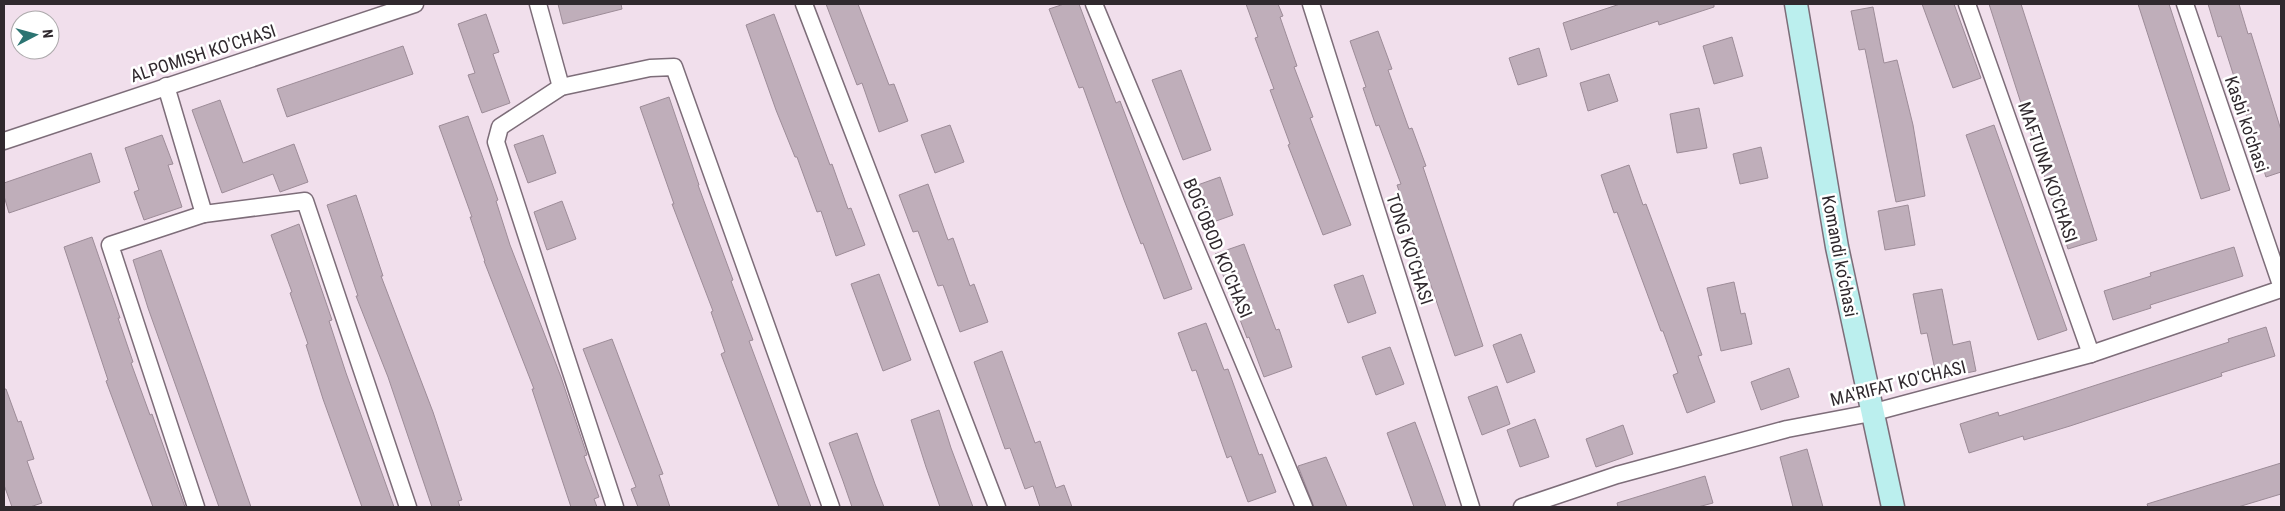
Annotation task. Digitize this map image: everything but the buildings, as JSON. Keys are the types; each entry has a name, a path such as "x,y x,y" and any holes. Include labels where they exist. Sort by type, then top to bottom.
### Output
{"main road":[{"name":"Komandi ko‘chasi","path":"1796,4 1836,248 1893,507"}],"street":[{"name":"ALPOMISH KO'CHASI","path":"4,141 415,4"},
{"path":"538,4 562,87"},
{"path":"804,4 997,507"},
{"name":"BOG'OBOD KO'CHASI","path":"1094,4 1304,507"},
{"name":"TONG KO'CHASI","path":"1311,4 1471,507"},
{"name":"MAFTUNA KO'CHASI","path":"1967,4 2091,354"},
{"name":"Kasbi ko'chasi","path":"2185,4 2281,285"},
{"path":"615,507 496,142 500,126 562,87 650,68 674,68 831,507"},
{"path":"166,86 204,214"},
{"path":"196,507 110,245 204,214 305,201 408,507"},
{"name":"MA'RIFAT KO'CHASI","path":"1522,507 1617,475 1674,459 1787,429 1871,413 2091,354 2281,289"}]}
